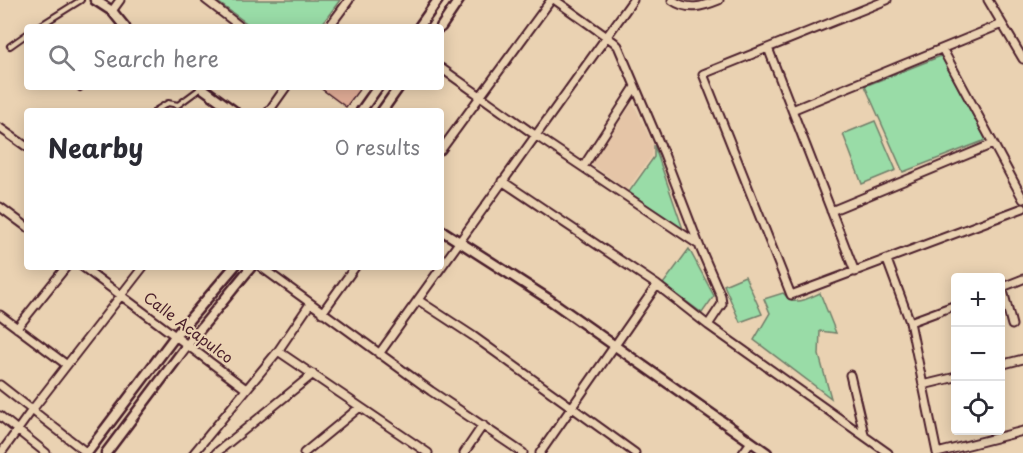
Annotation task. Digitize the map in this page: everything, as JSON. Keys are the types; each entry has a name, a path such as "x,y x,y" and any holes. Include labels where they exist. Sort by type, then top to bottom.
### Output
{"street":[{"path":"94,0 112,11 123,24"},
{"path":"112,11 120,0"},
{"path":"206,0 237,24"},
{"path":"331,24 349,0"},
{"path":"421,24 438,0"},
{"path":"444,146 553,0 607,36 618,46 721,296 722,304 708,325"},
{"path":"444,263 633,0"},
{"path":"672,0 687,7 699,8 719,0"},
{"path":"887,0 703,74 792,296 1023,207"},
{"path":"988,0 1023,59"},
{"path":"443,24 455,2"},
{"path":"792,110 1002,24"},
{"path":"768,48 855,272"},
{"path":"943,50 1023,200"},
{"path":"444,70 535,135 699,245"},
{"path":"583,167 635,87"},
{"path":"205,90 230,108"},
{"path":"271,108 284,90"},
{"path":"363,108 376,90"},
{"path":"384,108 397,90"},
{"path":"2,132 24,145"},
{"path":"831,211 993,144"},
{"path":"502,181 657,285 708,325 864,434 886,452"},
{"path":"0,207 24,225"},
{"path":"444,232 547,298 767,453"},
{"path":"887,260 910,322 937,453 1023,431"},
{"path":"17,328 64,270"},
{"name":"Calle Acapulco","path":"87,270 246,389"},
{"path":"1,453 141,270"},
{"path":"0,385 87,453 176,335 231,270"},
{"path":"106,453 188,344 249,270"},
{"path":"265,270 431,391 523,453"},
{"path":"322,313 353,270"},
{"path":"379,354 439,270"},
{"path":"1005,286 1023,279"},
{"path":"540,453 657,285"},
{"path":"418,300 473,336 635,453"},
{"path":"1005,301 1012,325"},
{"path":"194,453 278,351 310,304"},
{"path":"910,322 951,307"},
{"path":"0,315 67,365"},
{"path":"278,351 428,453"},
{"path":"1005,364 1023,359"},
{"path":"216,453 313,374"},
{"path":"850,375 864,434"},
{"path":"923,386 951,378"},
{"path":"304,453 360,407"},
{"path":"0,416 46,453"},
{"path":"464,453 483,424"},
{"path":"743,453 751,442"}],"lane":[{"path":"43,24 81,0"},
{"path":"10,46 24,36"},
{"path":"160,108 168,103 178,105 197,90"}],"shaded area":[{"path":"633,102 653,145 652,156 627,190 590,163"}],"green space":[{"path":"215,0 340,0 322,24 248,24"},
{"path":"941,56 986,140 903,172 865,86"},
{"path":"875,121 896,170 862,184 843,134"},
{"path":"654,145 684,232 629,192 654,157"},
{"path":"689,249 714,296 702,313 663,284"},
{"path":"745,276 762,314 740,322 724,285"},
{"path":"783,293 792,300 800,301 820,293 836,333 820,331 819,355 831,398 754,340 770,313 764,299"}],"building":[{"path":"323,90 359,90 346,107"}]}
